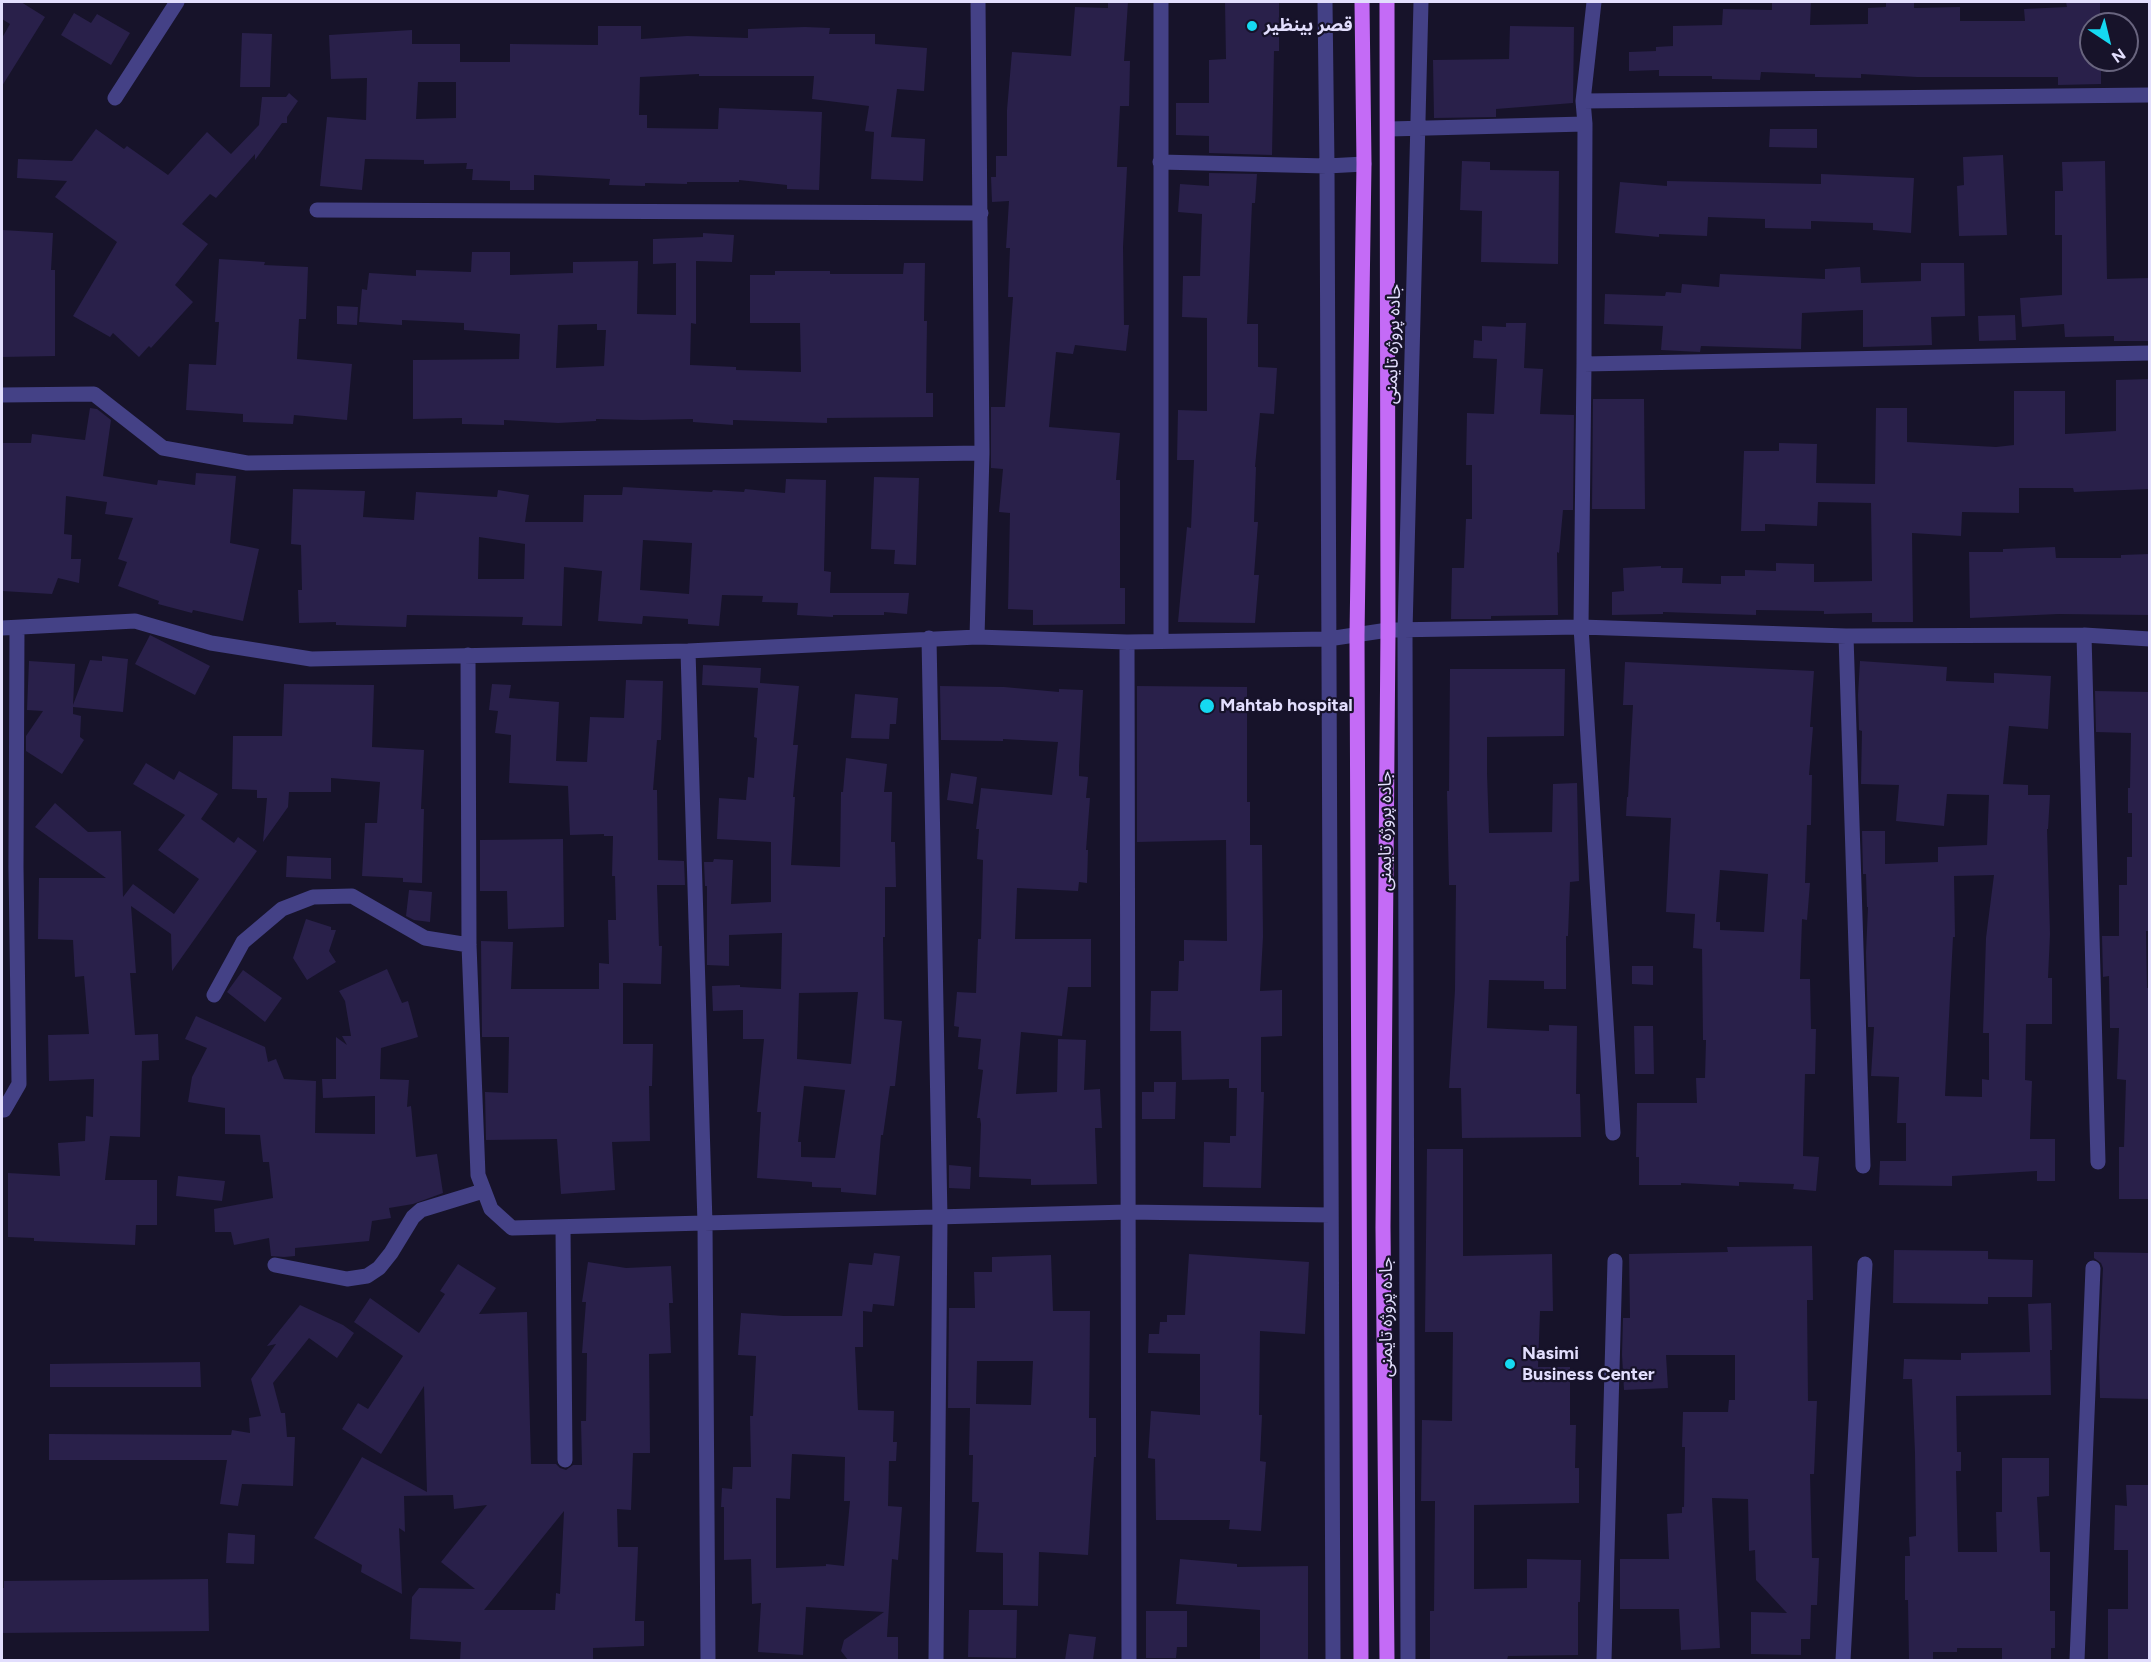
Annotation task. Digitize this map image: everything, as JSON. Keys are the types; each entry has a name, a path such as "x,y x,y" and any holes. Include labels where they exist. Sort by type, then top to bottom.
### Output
{"main road":[{"name":"جاده پروژه تایمنی","path":"1361,1660 1357,635 1364,164 1362,2"},
{"name":"جاده پروژه تایمنی","path":"1387,2 1388,630 1383,1227 1387,1660"}],"street":[{"path":"115,98 177,2"},
{"path":"977,637 982,453 978,2"},
{"path":"1161,2 1161,640"},
{"path":"1325,2 1328,166 1333,1660"},
{"name":"جاده پروژه تایمنی","path":"1408,1660 1405,631 1421,2"},
{"path":"1594,2 1583,101 1585,124 1581,627 1612,1133"},
{"path":"1583,101 2150,95"},
{"path":"1389,129 1585,124"},
{"path":"1160,162 1328,166 1364,164"},
{"path":"317,210 981,213"},
{"path":"1584,364 2150,353"},
{"path":"2,395 94,394 163,448 247,463 982,453"},
{"path":"2,628 135,621 212,643 311,658 688,651 977,637 1127,642 1328,639 1388,630 1581,627 1846,636 2084,635 2150,639"},
{"path":"2,1110 19,1084 9,867 17,628"},
{"path":"2084,635 2098,1162"},
{"path":"1846,636 1863,1166"},
{"path":"929,638 940,1218 936,1660"},
{"path":"1127,642 1129,1660"},
{"path":"688,651 705,1224 708,1660"},
{"path":"468,655 469,945 478,1174 491,1209 512,1228 1128,1212 1330,1215"},
{"path":"214,995 243,942 282,909 313,897 352,896 425,938 469,945"},
{"path":"275,1265 347,1279 367,1276 379,1268 413,1217 422,1210 483,1191"},
{"path":"563,1228 565,1460"},
{"path":"1604,1660 1615,1261"},
{"path":"1843,1660 1865,1264"},
{"path":"2077,1660 2093,1268"}],"building":[{"path":"2,2 21,2 45,17 2,86 2,38 10,24 2,19"},
{"path":"1108,2 1128,2 1124,61 1130,61 1129,106 1120,106 1117,167 1127,167 1123,247 1124,325 1129,325 1126,351 1075,345 1073,354 1056,352 1049,427 1120,433 1116,480 1120,480 1120,588 1125,588 1125,624 1033,625 1033,610 1008,609 1010,513 999,512 1003,469 991,468 991,407 1005,407 1013,297 1008,297 1010,248 1006,248 1009,201 992,202 991,177 996,177 996,156 1007,156 1007,110 1012,52 1071,56 1075,7 1108,8"},
{"path":"1225,2 1279,2 1279,51 1274,51 1272,155 1209,153 1209,136 1176,135 1176,103 1209,103 1209,60 1226,59"},
{"path":"1772,2 1811,2 1810,25 1868,24 1868,8 1886,7 1886,2 1914,2 1914,8 1960,7 1960,21 2025,21 2024,9 2067,7 2066,2 2100,2 2100,12 2079,12 2079,72 2101,72 2101,84 2058,85 2058,77 1917,77 1861,74 1861,78 1761,72 1760,80 1712,79 1712,76 1659,76 1659,70 1629,71 1629,52 1656,51 1656,47 1673,46 1673,26 1722,25 1723,9 1772,10"},
{"path":"74,13 91,23 97,14 130,33 111,65 61,35"},
{"path":"598,26 641,26 641,39 687,36 748,38 748,29 805,27 830,28 829,34 875,34 875,44 927,48 924,91 897,89 891,137 925,139 923,181 871,179 874,132 865,131 869,106 812,99 814,76 699,76 699,74 640,77 639,115 647,115 647,128 718,129 719,108 822,112 819,190 787,189 787,185 739,180 739,182 687,182 687,184 645,183 645,186 609,185 610,179 534,175 534,190 510,190 510,181 472,180 473,169 466,169 467,163 424,164 424,160 365,159 362,190 320,186 327,117 366,120 367,78 331,79 329,35 412,30 412,44 460,44 460,62 510,62 510,44 598,45","holes":["418,82 456,82 456,118 416,119"]},
{"path":"1510,26 1574,27 1573,103 1496,109 1496,117 1434,118 1433,60 1509,59"},
{"path":"242,33 272,34 270,87 240,87"},
{"path":"289,93 298,101 287,117 287,123 282,123 255,160 255,154 216,198 210,194 182,224 208,244 175,285 193,302 151,348 149,346 139,357 113,333 110,337 73,316 117,242 55,197 67,181 17,178 18,159 72,161 96,129 124,149 127,146 168,175 207,132 231,154 259,125 262,97 286,97"},
{"path":"1770,129 1817,129 1817,148 1769,147"},
{"path":"2003,155 2007,235 1959,236 1957,186 1964,185 1963,157"},
{"path":"1462,161 1490,162 1490,170 1559,171 1558,264 1481,262 1482,211 1460,210"},
{"path":"2105,161 2107,279 2150,278 2150,341 2114,341 2114,336 2065,337 2064,324 2022,327 2020,298 2062,295 2062,235 2055,235 2055,191 2063,191 2062,162"},
{"path":"1209,173 1257,174 1255,203 1252,203 1247,324 1258,324 1258,367 1277,368 1274,414 1260,413 1255,467 1254,522 1258,522 1254,575 1259,575 1255,623 1178,622 1187,527 1191,528 1194,460 1177,460 1178,410 1207,411 1207,318 1182,317 1183,276 1200,276 1202,214 1178,212 1180,184 1209,186"},
{"path":"1821,174 1914,178 1911,233 1873,230 1873,223 1811,221 1811,229 1765,228 1765,219 1708,217 1707,236 1659,234 1659,237 1615,233 1620,182 1667,186 1667,181 1821,184"},
{"path":"2,230 53,233 51,270 55,270 55,356 2,357"},
{"path":"703,233 734,235 732,262 696,261 696,324 691,323 690,365 736,367 736,370 801,372 800,323 750,323 750,275 775,275 775,271 903,274 904,263 925,263 926,393 933,393 933,417 827,418 827,423 733,420 733,425 693,422 693,419 596,419 596,421 558,423 504,420 504,425 462,424 462,418 413,419 413,360 519,359 520,334 464,330 464,323 402,320 402,325 359,322 362,289 367,290 369,273 416,276 416,270 471,272 472,252 510,252 510,275 573,273 573,262 638,261 637,314 676,315 676,263 653,264 653,239 703,237","holes":["597,324 597,330 606,330 604,366 556,368 558,325"]},
{"path":"219,259 265,262 264,265 308,267 306,319 299,319 297,359 352,364 347,420 294,415 293,424 243,422 243,414 186,410 189,364 216,365 219,322 215,322"},
{"path":"1921,263 1964,263 1965,316 1931,317 1932,345 1863,347 1863,310 1802,313 1801,349 1701,346 1700,352 1661,350 1663,326 1604,324 1605,294 1665,296 1666,292 1681,293 1682,284 1719,287 1720,274 1825,279 1825,269 1860,267 1861,283 1921,281"},
{"path":"337,306 358,307 357,325 337,324"},
{"path":"2015,315 2016,340 1979,341 1978,316"},
{"path":"1506,323 1526,323 1524,368 1543,369 1540,414 1574,415 1573,510 1563,510 1559,553 1557,552 1558,615 1451,619 1452,568 1464,568 1466,519 1472,519 1472,465 1466,465 1467,413 1494,414 1497,359 1473,358 1474,340 1482,341 1482,326 1506,327"},
{"path":"2150,379 2150,489 2074,492 2073,488 2019,488 2019,513 1962,512 1961,536 1912,533 1913,622 1872,622 1872,613 1824,614 1824,611 1756,610 1756,615 1663,612 1663,614 1612,615 1612,592 1624,591 1623,568 1661,566 1661,568 1683,568 1682,583 1721,584 1721,576 1745,576 1745,570 1776,571 1776,563 1814,564 1814,582 1872,581 1871,503 1818,502 1817,526 1765,524 1765,531 1741,531 1744,451 1779,451 1779,443 1817,444 1816,483 1875,484 1876,408 1907,408 1907,442 1996,447 2014,445 2014,391 2065,391 2065,434 2116,431 2116,380"},
{"path":"1593,399 1644,399 1645,509 1592,509"},
{"path":"90,408 97,409 111,420 103,476 157,485 158,480 195,485 196,473 236,476 230,543 259,549 243,621 193,610 192,613 158,604 159,601 118,586 127,562 118,559 133,518 105,514 107,502 66,496 64,534 72,535 71,559 81,559 79,583 58,578 52,594 2,591 2,443 31,443 32,434 85,440"},
{"path":"874,477 919,478 916,565 894,564 895,550 871,549"},
{"path":"786,479 826,480 824,571 831,572 830,593 909,593 907,614 884,612 884,615 833,615 833,617 797,615 798,603 762,602 763,596 722,595 719,626 688,624 688,619 643,616 642,624 598,621 602,571 564,567 562,626 522,625 523,617 407,615 406,627 336,625 336,622 299,623 298,590 302,590 301,545 291,544 293,489 365,491 363,517 414,520 416,492 497,497 498,490 529,495 525,522 583,522 584,495 622,495 623,487 712,492 713,490 744,492 745,489 785,493","holes":["479,537 525,544 524,579 478,579","643,540 692,543 689,594 640,590"]},
{"path":"2055,547 2056,558 2121,558 2121,555 2150,554 2150,615 2058,614 1970,618 1969,552 2003,552 2003,549"},
{"path":"150,635 210,666 195,695 135,664"},
{"path":"102,656 128,659 123,712 73,707 73,714 81,716 80,737 84,740 62,774 26,751 26,736 43,711 27,710 29,661 75,664 73,705 90,660 102,661"},
{"path":"1860,661 1947,667 1946,681 1994,683 1994,673 2051,676 2048,729 2009,726 2003,784 2028,785 2028,795 2050,795 2047,829 2050,934 2048,978 2052,978 2052,1024 2026,1024 2025,1080 2032,1081 2030,1139 2055,1139 2055,1181 2037,1181 2037,1171 1952,1176 1952,1186 1879,1185 1880,1161 1906,1161 1906,1123 1897,1123 1899,1077 1871,1076 1874,1027 1868,1027 1866,953 1868,907 1866,874 1863,874 1862,831 1885,831 1885,864 1938,862 1938,847 1987,845 1989,795 1947,794 1944,826 1896,821 1899,785 1861,784 1862,731 1859,730","holes":["1994,875 1986,938 1983,1033 1989,1033 1989,1080 1982,1079 1982,1097 1945,1096 1953,937 1955,937 1954,876"]},
{"path":"1625,662 1814,671 1809,775 1812,775 1811,825 1807,825 1805,883 1810,883 1807,920 1802,919 1800,979 1810,979 1811,1029 1816,1029 1815,1074 1805,1074 1803,1156 1819,1157 1816,1191 1793,1189 1794,1184 1739,1182 1739,1186 1681,1183 1681,1185 1639,1185 1639,1157 1636,1157 1637,1103 1697,1103 1696,1078 1705,1078 1706,1040 1703,1040 1702,949 1693,948 1695,914 1666,912 1671,818 1626,816 1633,705 1623,705","holes":["1720,870 1768,874 1764,932 1720,930 1720,922 1716,922"]},
{"path":"703,665 761,668 760,683 799,686 793,745 798,745 793,797 795,797 791,865 840,867 841,792 843,792 846,758 887,764 884,792 892,792 891,842 895,842 896,887 885,887 884,1019 902,1021 895,1086 890,1086 883,1135 881,1135 876,1195 841,1192 841,1188 812,1187 812,1182 757,1178 761,1112 757,1112 764,1039 743,1039 743,1010 713,1011 712,986 740,985 740,987 781,989 782,933 729,935 729,966 707,965 707,886 705,886 704,862 713,862 714,859 733,860 731,904 771,902 771,842 717,839 719,798 746,800 748,777 754,778 757,738 754,737 758,688 702,685","holes":["858,992 851,1064 797,1059 799,993","804,1086 845,1090 835,1158 801,1157 801,1142 798,1142"]},
{"path":"1450,669 1565,669 1564,736 1487,737 1487,773 1489,833 1552,832 1553,784 1577,783 1579,881 1570,882 1568,936 1566,936 1566,989 1544,989 1544,981 1489,980 1487,1028 1549,1031 1549,1025 1577,1026 1576,1094 1580,1094 1581,1137 1462,1138 1461,1088 1449,1088 1455,990 1456,885 1449,885 1447,791 1449,791"},
{"path":"626,680 663,681 661,740 657,740 653,790 657,790 658,860 684,861 685,885 657,885 659,946 662,946 661,984 623,983 623,1044 653,1044 652,1086 649,1086 650,1141 612,1142 615,1190 561,1194 557,1139 486,1140 485,1092 508,1093 509,1037 482,1037 481,941 513,942 511,989 599,989 599,963 609,964 608,920 616,920 615,876 612,876 613,836 570,835 568,786 509,783 511,735 495,733 498,711 489,710 492,684 511,685 509,698 559,702 556,761 587,762 590,717 624,718"},
{"path":"284,684 374,685 372,747 424,750 421,809 424,809 422,883 403,882 403,878 362,876 365,823 377,823 380,782 331,778 331,792 289,792 288,807 263,842 267,798 257,798 257,790 232,789 233,736 282,736"},
{"path":"940,686 1004,687 1059,692 1059,689 1083,690 1079,776 1088,777 1086,798 1090,798 1086,850 1088,850 1087,883 1079,882 1078,891 1017,888 1015,939 1091,939 1091,987 1068,987 1062,1036 1021,1032 1016,1094 1057,1092 1058,1039 1086,1040 1084,1090 1100,1089 1102,1128 1095,1128 1097,1184 1031,1185 1031,1179 979,1177 981,1124 980,1118 977,1118 983,1070 978,1069 981,1039 958,1037 959,1027 954,1026 957,992 976,993 978,939 981,939 983,860 977,859 979,829 976,829 981,788 1052,795 1058,742 1003,739 1003,741 941,740"},
{"path":"1137,686 1247,687 1247,802 1250,802 1250,845 1262,845 1263,937 1260,991 1282,990 1282,1036 1261,1037 1261,1092 1264,1092 1261,1188 1203,1187 1204,1142 1230,1143 1230,1136 1236,1136 1237,1088 1229,1088 1229,1079 1182,1080 1181,1031 1150,1031 1151,991 1178,991 1179,961 1184,961 1184,940 1227,941 1226,840 1137,842"},
{"path":"2095,691 2150,692 2150,931 2146,931 2147,988 2150,988 2150,1199 2119,1199 2119,1147 2124,1147 2126,1080 2117,1079 2119,1028 2110,1028 2109,976 2103,977 2102,936 2119,936 2119,885 2127,885 2127,857 2132,857 2132,813 2128,813 2131,733 2096,732"},
{"path":"855,694 898,698 896,724 890,724 889,739 851,738"},
{"path":"146,763 174,780 179,771 218,794 201,819 234,843 238,837 257,851 172,971 171,934 131,906 136,973 130,973 135,1035 158,1034 159,1060 142,1061 140,1137 110,1136 105,1180 157,1180 157,1225 136,1225 135,1245 34,1241 34,1238 8,1237 8,1173 60,1176 58,1143 85,1141 86,1116 93,1117 94,1079 49,1081 48,1035 89,1034 84,976 75,977 73,940 38,939 39,878 106,878 35,827 55,803 88,832 121,831 123,897 133,884 174,914 199,879 158,850 185,815 133,784"},
{"path":"951,773 977,777 973,804 947,800"},
{"path":"563,839 564,927 508,929 507,891 480,891 480,840"},
{"path":"287,856 331,858 331,879 286,877"},
{"path":"409,890 432,892 430,922 414,920 406,916"},
{"path":"306,919 336,930 329,951 336,962 307,980 293,958"},
{"path":"1632,966 1653,966 1653,985 1632,984"},
{"path":"387,969 402,1003 408,1001 418,1037 381,1048 380,1079 409,1080 407,1107 411,1106 416,1157 437,1154 443,1193 413,1204 389,1208 391,1218 372,1221 369,1241 295,1248 295,1256 284,1257 271,1256 269,1238 234,1245 231,1232 215,1232 214,1209 273,1198 269,1162 263,1162 260,1135 225,1134 225,1108 188,1102 192,1077 207,1048 185,1039 196,1016 265,1047 268,1062 276,1059 284,1079 316,1081 315,1133 375,1134 375,1096 323,1098 322,1079 336,1079 336,1037 347,1045 342,1036 351,1036 345,1001 339,991"},
{"path":"243,970 282,998 265,1022 227,992"},
{"path":"1634,1026 1653,1026 1654,1074 1635,1074"},
{"path":"1154,1082 1176,1082 1175,1119 1142,1119 1142,1092 1154,1092"},
{"path":"1427,1149 1463,1149 1463,1256 1552,1254 1553,1311 1540,1311 1538,1367 1570,1367 1570,1425 1576,1425 1575,1468 1579,1468 1579,1503 1474,1505 1474,1589 1527,1588 1527,1559 1581,1560 1578,1655 1508,1656 1507,1660 1430,1660 1430,1611 1434,1611 1435,1501 1421,1501 1422,1420 1452,1421 1453,1332 1425,1332"},
{"path":"949,1165 971,1167 970,1189 949,1188"},
{"path":"178,1176 225,1181 222,1201 176,1196"},
{"path":"1812,1246 1813,1300 1807,1300 1808,1401 1817,1401 1814,1474 1810,1474 1812,1558 1819,1558 1817,1605 1811,1605 1810,1639 1801,1639 1801,1655 1751,1654 1751,1612 1787,1613 1756,1580 1755,1550 1749,1551 1748,1499 1712,1498 1720,1648 1681,1650 1679,1609 1620,1609 1620,1559 1669,1559 1667,1514 1682,1513 1682,1507 1684,1507 1683,1412 1728,1412 1729,1400 1735,1400 1735,1355 1666,1355 1668,1388 1624,1390 1623,1318 1630,1318 1629,1254 1728,1252 1727,1247"},
{"path":"1894,1250 1988,1251 1988,1259 2033,1260 2032,1297 1988,1297 1988,1304 1893,1303"},
{"path":"2094,1252 2150,1253 2150,1399 2100,1398 2099,1357 2103,1268 2101,1263 2094,1258"},
{"path":"874,1253 900,1256 894,1306 873,1304 872,1312 863,1311 863,1347 855,1347 858,1410 894,1411 893,1442 897,1442 896,1461 889,1461 888,1506 902,1507 898,1560 892,1559 887,1637 898,1637 898,1660 848,1660 841,1651 844,1640 884,1612 806,1607 803,1655 758,1652 761,1603 752,1604 751,1559 724,1560 724,1507 721,1507 722,1488 732,1489 733,1467 751,1467 750,1416 753,1416 756,1356 738,1355 741,1313 842,1316 849,1263 872,1265","holes":["792,1454 845,1457 844,1501 850,1501 844,1566 826,1564 826,1566 776,1568 776,1498 790,1499"]},
{"path":"1189,1254 1309,1262 1305,1334 1260,1331 1259,1415 1262,1415 1260,1461 1266,1462 1261,1531 1229,1529 1230,1520 1156,1520 1155,1459 1148,1458 1151,1411 1200,1415 1200,1354 1148,1353 1149,1334 1159,1334 1160,1322 1167,1322 1167,1315 1185,1315"},
{"path":"1051,1255 1053,1311 1090,1311 1089,1418 1096,1418 1096,1457 1094,1457 1088,1555 1039,1552 1038,1606 1003,1605 1003,1553 976,1552 979,1502 972,1502 973,1455 969,1455 970,1408 948,1408 949,1308 975,1308 974,1272 992,1272 992,1257","holes":["977,1361 1033,1361 1031,1405 976,1404"]},
{"path":"588,1262 626,1268 671,1266 673,1303 669,1303 671,1353 649,1354 650,1453 633,1453 631,1510 617,1509 618,1547 638,1547 635,1621 644,1621 644,1646 593,1648 593,1660 460,1660 461,1642 410,1639 412,1597 419,1588 475,1589 441,1562 487,1505 454,1509 453,1495 404,1496 405,1532 399,1528 402,1594 361,1572 362,1565 314,1538 362,1457 427,1492 424,1386 381,1454 342,1429 358,1403 368,1409 403,1356 354,1322 370,1298 419,1333 445,1294 440,1291 458,1264 496,1288 479,1314 527,1312 531,1464 556,1464 566,1470 573,1465 582,1465 581,1421 586,1421 587,1353 582,1353 586,1302 582,1302","holes":["564,1511 560,1594 556,1593 555,1610 484,1610"]},
{"path":"2051,1303 2051,1395 1956,1396 1957,1452 1961,1452 1961,1471 1956,1471 1958,1552 1997,1552 1996,1512 2002,1512 2002,1458 2049,1458 2049,1496 2037,1497 2040,1552 2050,1552 2050,1611 2055,1611 2055,1648 2051,1648 2051,1660 2002,1660 2002,1648 1957,1648 1957,1652 1933,1652 1933,1660 1909,1660 1905,1556 1910,1556 1909,1537 1916,1536 1915,1453 1912,1379 1903,1379 1904,1359 1961,1360 1961,1353 2030,1352 2028,1304"},
{"path":"300,1305 343,1325 354,1333 337,1358 309,1338 273,1383 281,1413 285,1413 287,1437 295,1437 293,1486 242,1484 238,1506 220,1504 227,1460 49,1460 49,1434 231,1435 232,1430 250,1433 249,1418 261,1416 251,1379 276,1344 267,1346"},
{"path":"200,1362 201,1387 50,1387 50,1364"},
{"path":"2126,1485 2150,1485 2150,1660 2108,1660 2108,1609 2128,1609 2128,1550 2114,1550 2115,1505 2127,1506"},
{"path":"228,1533 255,1535 254,1564 226,1563"},
{"path":"1180,1559 1237,1564 1237,1567 1308,1566 1308,1660 1260,1660 1260,1610 1176,1604"},
{"path":"208,1579 209,1631 2,1633 4,1581"},
{"path":"969,1610 1017,1610 1016,1658 968,1657"},
{"path":"1146,1611 1187,1611 1187,1647 1177,1647 1176,1658 1146,1658"},
{"path":"1069,1634 1096,1637 1093,1660 1065,1660"}],"place":[{"name":"قصر بینظیر","path":"1252,26"},
{"name":"Mahtab hospital","path":"1207,706"},
{"name":"Nasimi Business Center","path":"1510,1364"}]}
